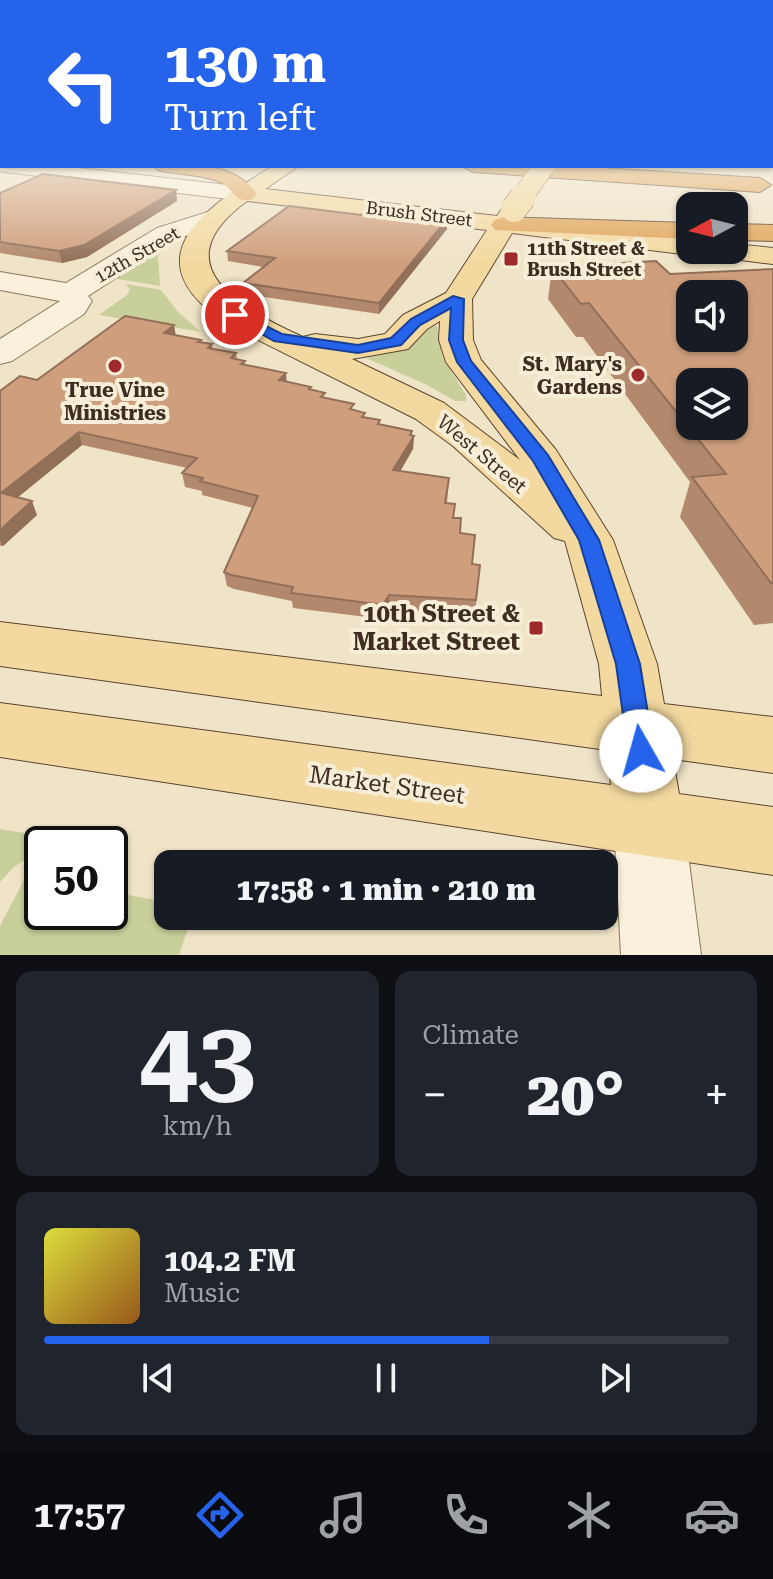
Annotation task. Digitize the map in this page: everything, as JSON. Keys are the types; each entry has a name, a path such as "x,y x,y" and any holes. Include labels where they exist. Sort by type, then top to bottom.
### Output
{"highway":[{"path":"206,174 230,178 245,194"},
{"path":"590,174 767,185"},
{"path":"642,174 767,185"},
{"path":"509,217 676,230"},
{"path":"748,232 773,233"}],"main road":[{"name":"12th Street","path":"202,286 194,258 202,232 211,218 276,174"},
{"path":"279,338 339,348 379,347 396,342 415,322 457,299 539,174"},
{"name":"Brush Street","path":"245,194 509,217 676,245"},
{"path":"748,253 773,256"},
{"name":"West Street","path":"202,286 216,302 235,315 431,412 464,435 532,497 589,540"},
{"path":"457,299 456,340 464,362 541,459 589,540 628,664 639,727 649,823"},
{"path":"0,644 773,745"},
{"name":"Market Street","path":"0,730 773,841"}],"street":[{"path":"0,182 21,174"},
{"name":"Brush Street","path":"71,174 245,194"},
{"name":"12th Street","path":"0,354 73,307 76,301 71,293 166,234 211,218"},
{"path":"0,281 71,293"},
{"path":"649,823 661,955"}],"green space":[{"path":"174,237 158,256 160,286 111,278"},
{"path":"126,284 161,290 179,313 201,332 99,315 127,295 130,289"},
{"path":"429,324 437,326 443,358 466,395 466,401 455,401 366,358 394,351"},
{"path":"0,829 24,833 24,860 0,882"},
{"path":"24,880 24,930 128,930 128,895 154,900 154,930 187,930 179,955 0,955 0,926"}],"building":[{"path":"43,174 176,190 84,245 59,251 0,242 0,193"},
{"path":"289,206 361,215 366,210 447,219 379,303 243,283 275,258 227,251"},
{"path":"656,261 670,274 773,269 773,583 692,477 726,474 699,440 748,440 748,368 676,368 676,412 589,303 581,304 552,267"},
{"path":"125,316 174,325 164,333 201,340 198,342 212,344 208,348 236,353 231,358 245,361 241,364 286,373 279,380 325,393 321,397 354,404 350,409 365,413 362,417 380,420 378,424 412,431 410,435 414,436 393,470 449,478 445,503 455,504 453,518 461,518 460,533 475,535 472,564 480,565 476,600 389,595 383,605 291,593 293,587 231,575 224,572 258,496 200,481 203,478 182,473 197,458 79,432 1,493 32,501 0,530 0,391 20,376 37,380"}],"place":[{"name":"11th Street & Brush Street","path":"511,259"},
{"name":"True Vine Ministries","path":"115,366"},
{"name":"St. Mary's Gardens","path":"638,375"},
{"name":"10th Street & Market Street","path":"536,628"}],"route":[{"path":"235,315 279,338 358,349 396,342 415,322 457,299 456,340 464,362 541,459 589,540 628,664 641,751"}]}
